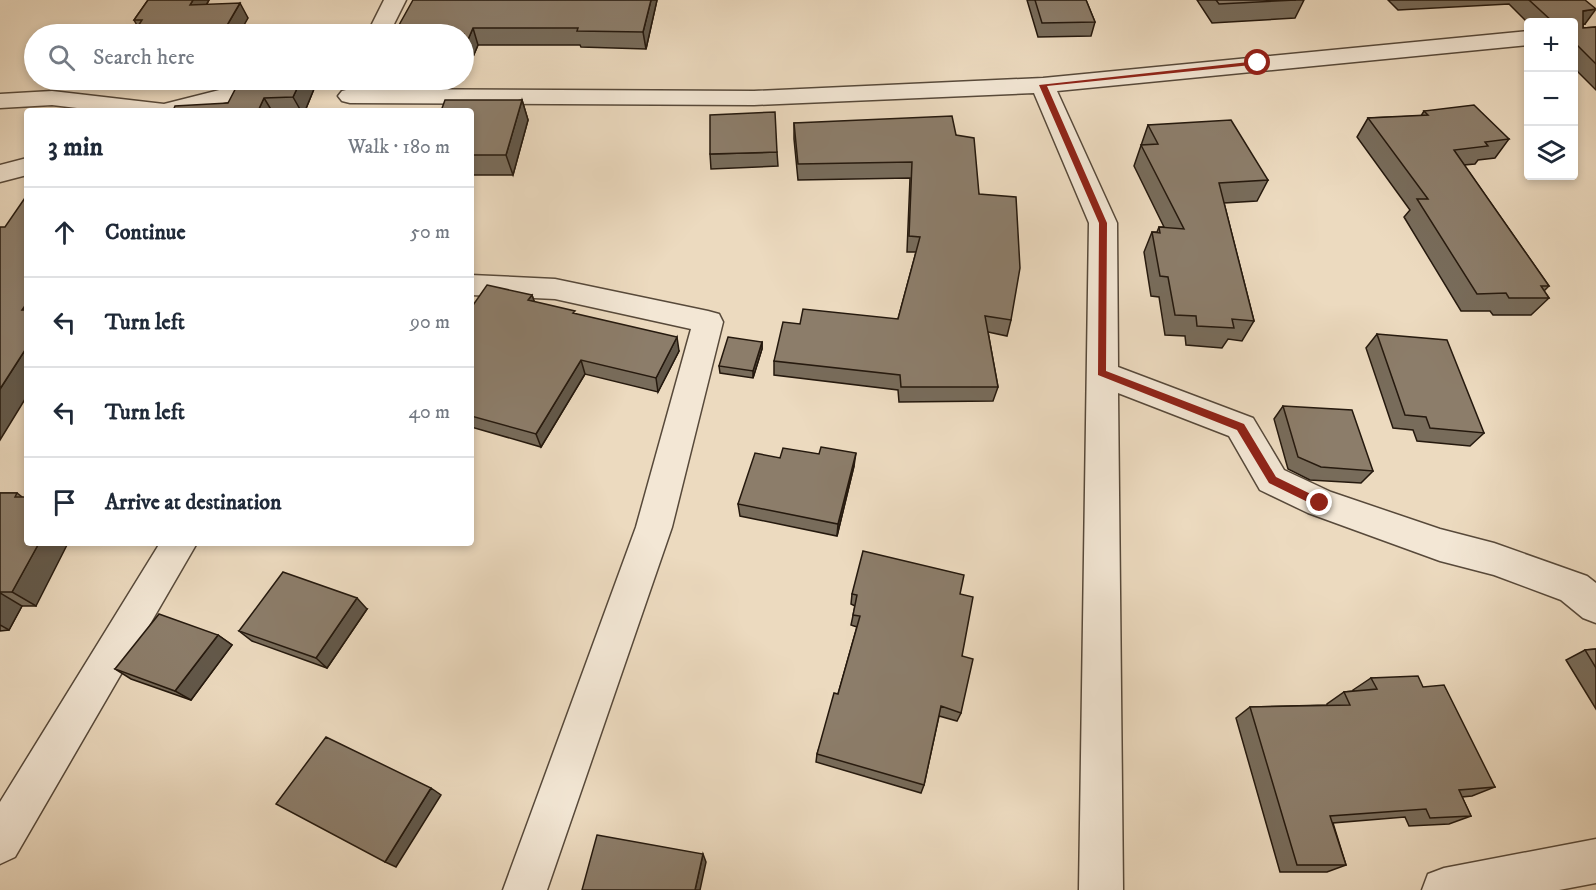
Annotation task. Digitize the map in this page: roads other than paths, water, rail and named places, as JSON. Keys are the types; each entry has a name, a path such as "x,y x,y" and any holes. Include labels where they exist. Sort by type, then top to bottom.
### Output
{"street":[{"path":"383,24 395,0"},
{"path":"351,95 754,98 1043,85 1524,38"},
{"path":"1043,85 1103,223 1101,890"},
{"path":"177,108 246,90"},
{"path":"0,101 52,98 139,108"},
{"path":"0,191 15,170"},
{"path":"474,285 555,289 708,322 654,527 525,890"},
{"path":"1101,373 1241,427 1272,480 1320,503 1574,588 1596,606"},
{"path":"0,842 177,546"},
{"path":"1444,890 1596,861"}]}
